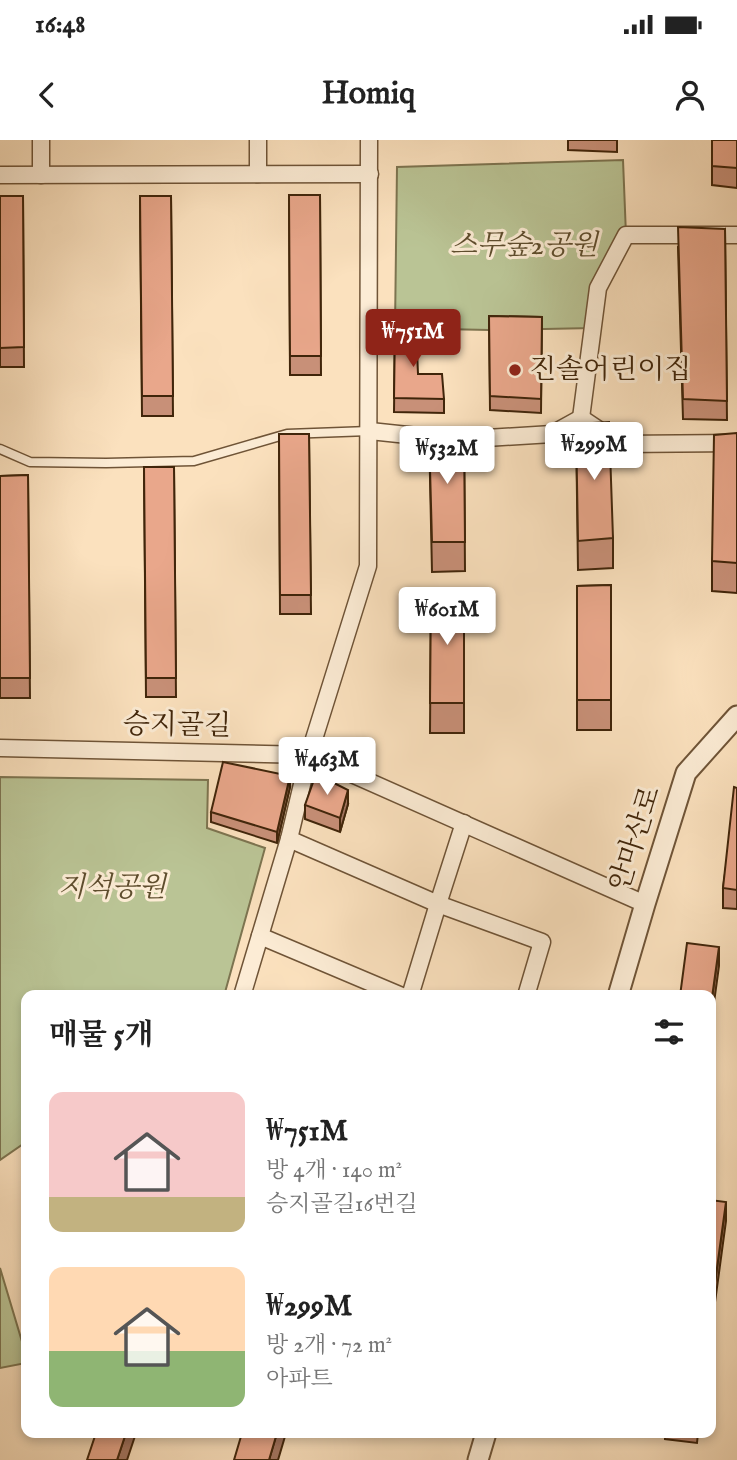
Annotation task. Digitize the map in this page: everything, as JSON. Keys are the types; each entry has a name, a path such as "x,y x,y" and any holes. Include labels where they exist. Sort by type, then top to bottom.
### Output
{"street":[{"path":"41,140 41,175"},
{"path":"258,140 258,174"},
{"path":"244,990 289,839 309,755 368,566 369,140"},
{"path":"0,175 370,174"},
{"path":"581,418 598,288 626,235 737,235"},
{"path":"370,431 455,440 552,434 581,418"},
{"path":"581,418 620,444 737,443"},
{"name":"안마산로","path":"620,990 686,773 737,716"},
{"name":"승지골길","path":"0,748 309,755 645,904"},
{"path":"412,990 464,822"},
{"path":"289,839 438,904 542,942 528,990"},
{"path":"260,936 388,990"},
{"path":"478,1460 485,1438"}],"lane":[{"path":"0,449 30,461 194,461 287,434 370,431"}],"green space":[{"name":"스무숲2공원","path":"623,160 626,235 598,288 593,328 395,328 397,167"},
{"name":"지석공원","path":"0,777 208,780 207,828 265,848 226,990 21,990 21,1145 0,1160"},
{"path":"0,1268 21,1338 21,1364 0,1368"}],"building":[{"path":"712,140 737,140 737,168 712,166"},
{"path":"289,195 320,195 321,356 290,356"},
{"path":"0,196 23,196 24,347 0,348"},
{"path":"140,196 171,196 173,396 142,396"},
{"path":"678,227 725,229 727,401 683,399"},
{"name":"진솔어린이집","path":"489,316 542,317 541,399 490,396"},
{"path":"395,325 416,327 418,374 442,374 444,399 394,398"},
{"path":"609,422 613,538 578,541 576,424"},
{"path":"429,431 464,432 465,542 432,542"},
{"path":"737,433 737,563 712,561 714,435"},
{"path":"279,434 309,434 311,595 280,595"},
{"path":"144,467 174,467 176,678 146,678"},
{"path":"28,475 30,678 0,678 0,476"},
{"path":"611,585 611,700 577,700 577,586"},
{"path":"431,590 464,592 464,703 430,703"},
{"path":"223,762 290,776 277,832 211,812"},
{"path":"316,774 348,790 340,818 305,805"},
{"path":"734,787 737,788 737,890 723,888"},
{"path":"687,943 719,947 713,990 681,990"},
{"path":"716,1201 726,1202 716,1275"},
{"path":"94,1438 124,1438 117,1460 87,1460"},
{"path":"241,1438 276,1438 269,1460 234,1460"}],"place":[{"name":"진솔어린이집","path":"515,370"}]}
